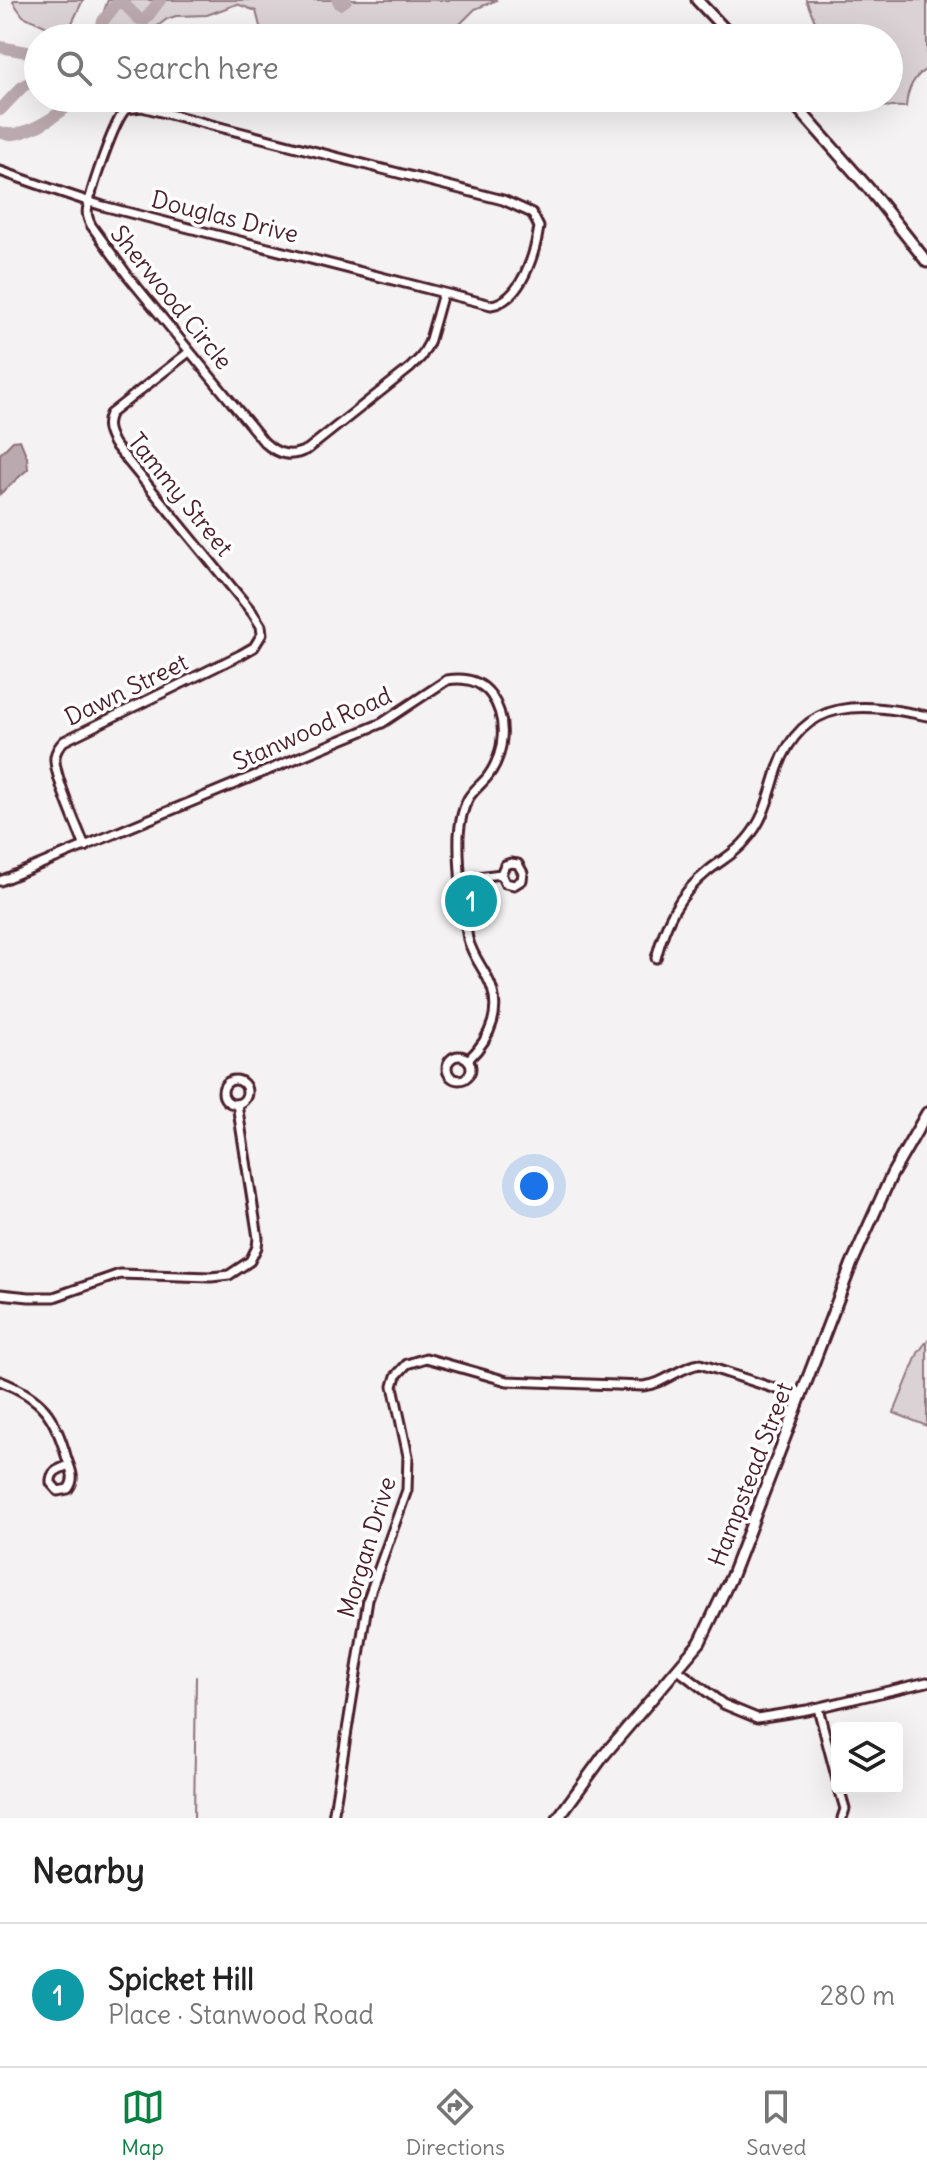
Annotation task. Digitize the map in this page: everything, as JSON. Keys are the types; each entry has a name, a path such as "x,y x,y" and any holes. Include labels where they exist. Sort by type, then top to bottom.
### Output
{"main road":[{"path":"697,0 720,24"},
{"path":"801,112 870,190 927,262"},
{"name":"Hampstead Street","path":"558,1818 604,1755 700,1642 717,1610 852,1263 880,1198 927,1113"}],"street":[{"path":"89,201 116,121 124,112"},
{"path":"158,112 503,200 532,213 537,219 538,235 524,273 508,299 491,305 443,293"},
{"name":"Douglas Drive","path":"0,171 89,201 443,293"},
{"name":"Sherwood Circle","path":"89,201 87,217 96,234 269,447 284,454 301,453 421,357 429,343 443,293"},
{"name":"Tammy Street","path":"189,352 110,414 106,422 107,430 114,444 252,612 261,626 261,639"},
{"name":"Dawn Street","path":"85,847 57,770 55,755 58,747 64,741 240,655 261,639"},
{"name":"Stanwood Road","path":"0,881 382,723 447,680 465,679 481,685 494,699 501,717 502,738 495,766 468,799 462,813 459,844 468,938 493,992 495,1011 489,1035 468,1060"},
{"path":"656,958 671,912 685,892 741,846 761,821 781,760 799,733 818,718 849,707 881,707 927,716"},
{"path":"462,879 501,874"},
{"path":"0,1294 54,1297 120,1274 221,1276 244,1267 254,1255 258,1238 237,1104"},
{"name":"Morgan Drive","path":"333,1818 368,1599 407,1490 408,1456 393,1392 394,1381 402,1368 426,1358 507,1381 643,1386 700,1364 801,1397"},
{"path":"0,1381 30,1395 47,1411 59,1431 69,1465"},
{"path":"678,1670 723,1704 757,1718 773,1718 927,1682"},
{"path":"818,1708 831,1757"},
{"path":"841,1794 845,1809 842,1818"}],"shaded area":[{"path":"83,0 71,24 40,24 23,16 13,2"},
{"path":"108,0 497,0 475,9 460,24 259,24 256,11 237,4 207,15 176,16 160,24 99,24"},
{"path":"806,0 927,0 927,69 911,85 906,107 903,107 903,24 816,24"},
{"path":"20,440 28,469 0,494 0,454 13,441"},
{"path":"927,1341 927,1426 894,1413 918,1353"}],"waterway":[{"path":"102,24 117,3 123,3 139,19 145,20 160,0"},
{"path":"338,0 340,4 346,0"},
{"path":"0,47 24,51"},
{"path":"0,110 24,86"},
{"path":"0,132 9,134 29,130 60,112"},
{"path":"194,1818 196,1677"}],"place":[{"name":"Spicket Hill","path":"471,901"}]}
